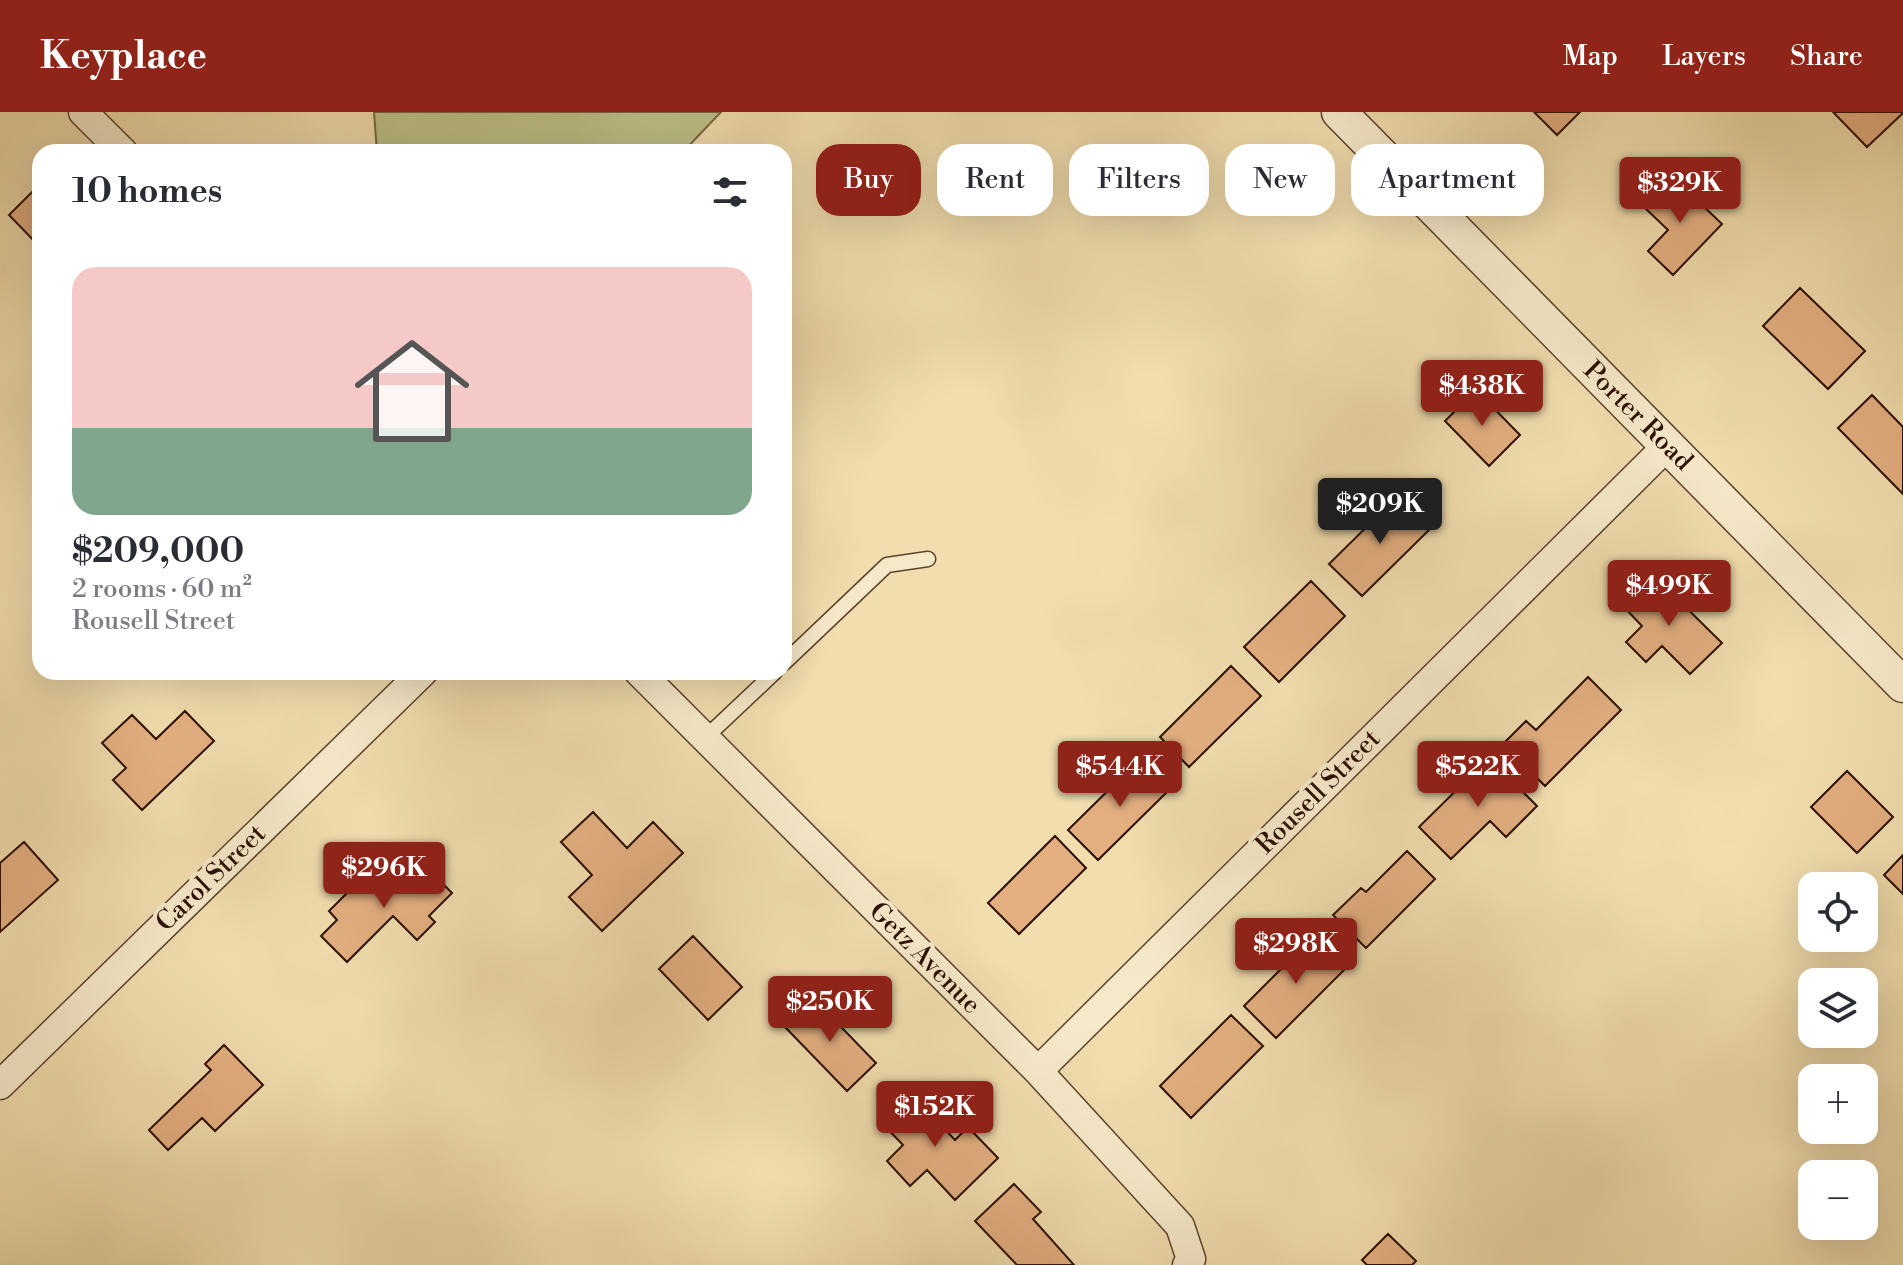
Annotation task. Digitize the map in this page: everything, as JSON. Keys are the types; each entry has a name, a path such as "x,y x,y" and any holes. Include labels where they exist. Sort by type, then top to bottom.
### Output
{"street":[{"path":"83,112 115,144"},
{"name":"Porter Road","path":"1341,113 1903,685"},
{"name":"Rousell Street","path":"1038,1071 1667,446"},
{"name":"Carol Street","path":"0,1085 415,680"},
{"name":"Getz Avenue","path":"647,680 1038,1071 1180,1226 1189,1262"}],"lane":[{"path":"792,655 887,565 928,559"},
{"path":"705,738 767,680"}],"green space":[{"path":"374,112 721,112 691,144 376,144"}],"building":[{"path":"1534,112 1580,112 1557,135"},
{"path":"1833,112 1903,112 1903,113 1867,147"},
{"path":"1673,177 1722,224 1673,275 1648,251 1668,230 1644,207"},
{"path":"32,192 32,239 9,215"},
{"path":"1800,288 1865,351 1828,389 1763,326"},
{"path":"1476,390 1520,435 1489,466 1445,421"},
{"path":"1872,395 1903,427 1903,494 1838,428"},
{"path":"1397,497 1430,529 1362,596 1329,564"},
{"path":"1654,576 1722,643 1690,674 1662,646 1646,662 1626,642 1642,626 1623,606"},
{"path":"1311,581 1345,616 1279,682 1244,647"},
{"path":"1231,666 1261,696 1189,767 1160,737"},
{"path":"1588,677 1621,710 1545,786 1503,744 1526,721 1536,730"},
{"path":"185,711 214,741 142,810 113,780 126,768 102,743 132,715 156,739"},
{"path":"1141,758 1171,788 1098,860 1068,830"},
{"path":"1489,758 1537,806 1506,837 1490,821 1451,859 1419,827"},
{"path":"1847,771 1893,817 1857,853 1811,807"},
{"path":"593,812 627,848 653,822 683,853 602,931 569,897 592,875 561,842"},
{"path":"1055,836 1086,868 1019,934 988,903"},
{"path":"24,842 58,880 0,932 0,863"},
{"path":"1407,851 1435,879 1366,948 1333,915 1361,888 1366,892"},
{"path":"1903,855 1903,894 1884,875"},
{"path":"424,865 452,893 429,916 435,922 417,940 393,916 347,962 321,936 337,920 329,911 371,869 395,893"},
{"path":"1316,934 1348,966 1276,1038 1244,1006"},
{"path":"693,936 742,987 708,1020 659,969"},
{"path":"813,998 876,1063 847,1091 784,1026"},
{"path":"1231,1015 1263,1046 1191,1118 1160,1086"},
{"path":"224,1045 263,1085 215,1131 202,1118 168,1150 149,1130 211,1070 205,1064"},
{"path":"910,1092 955,1140 968,1127 998,1158 955,1200 927,1170 910,1186 887,1161 903,1145 880,1121"},
{"path":"1014,1184 1041,1212 1033,1219 1074,1265 1017,1265 975,1221"},
{"path":"1388,1234 1416,1261 1412,1265 1367,1265 1362,1260"}]}
